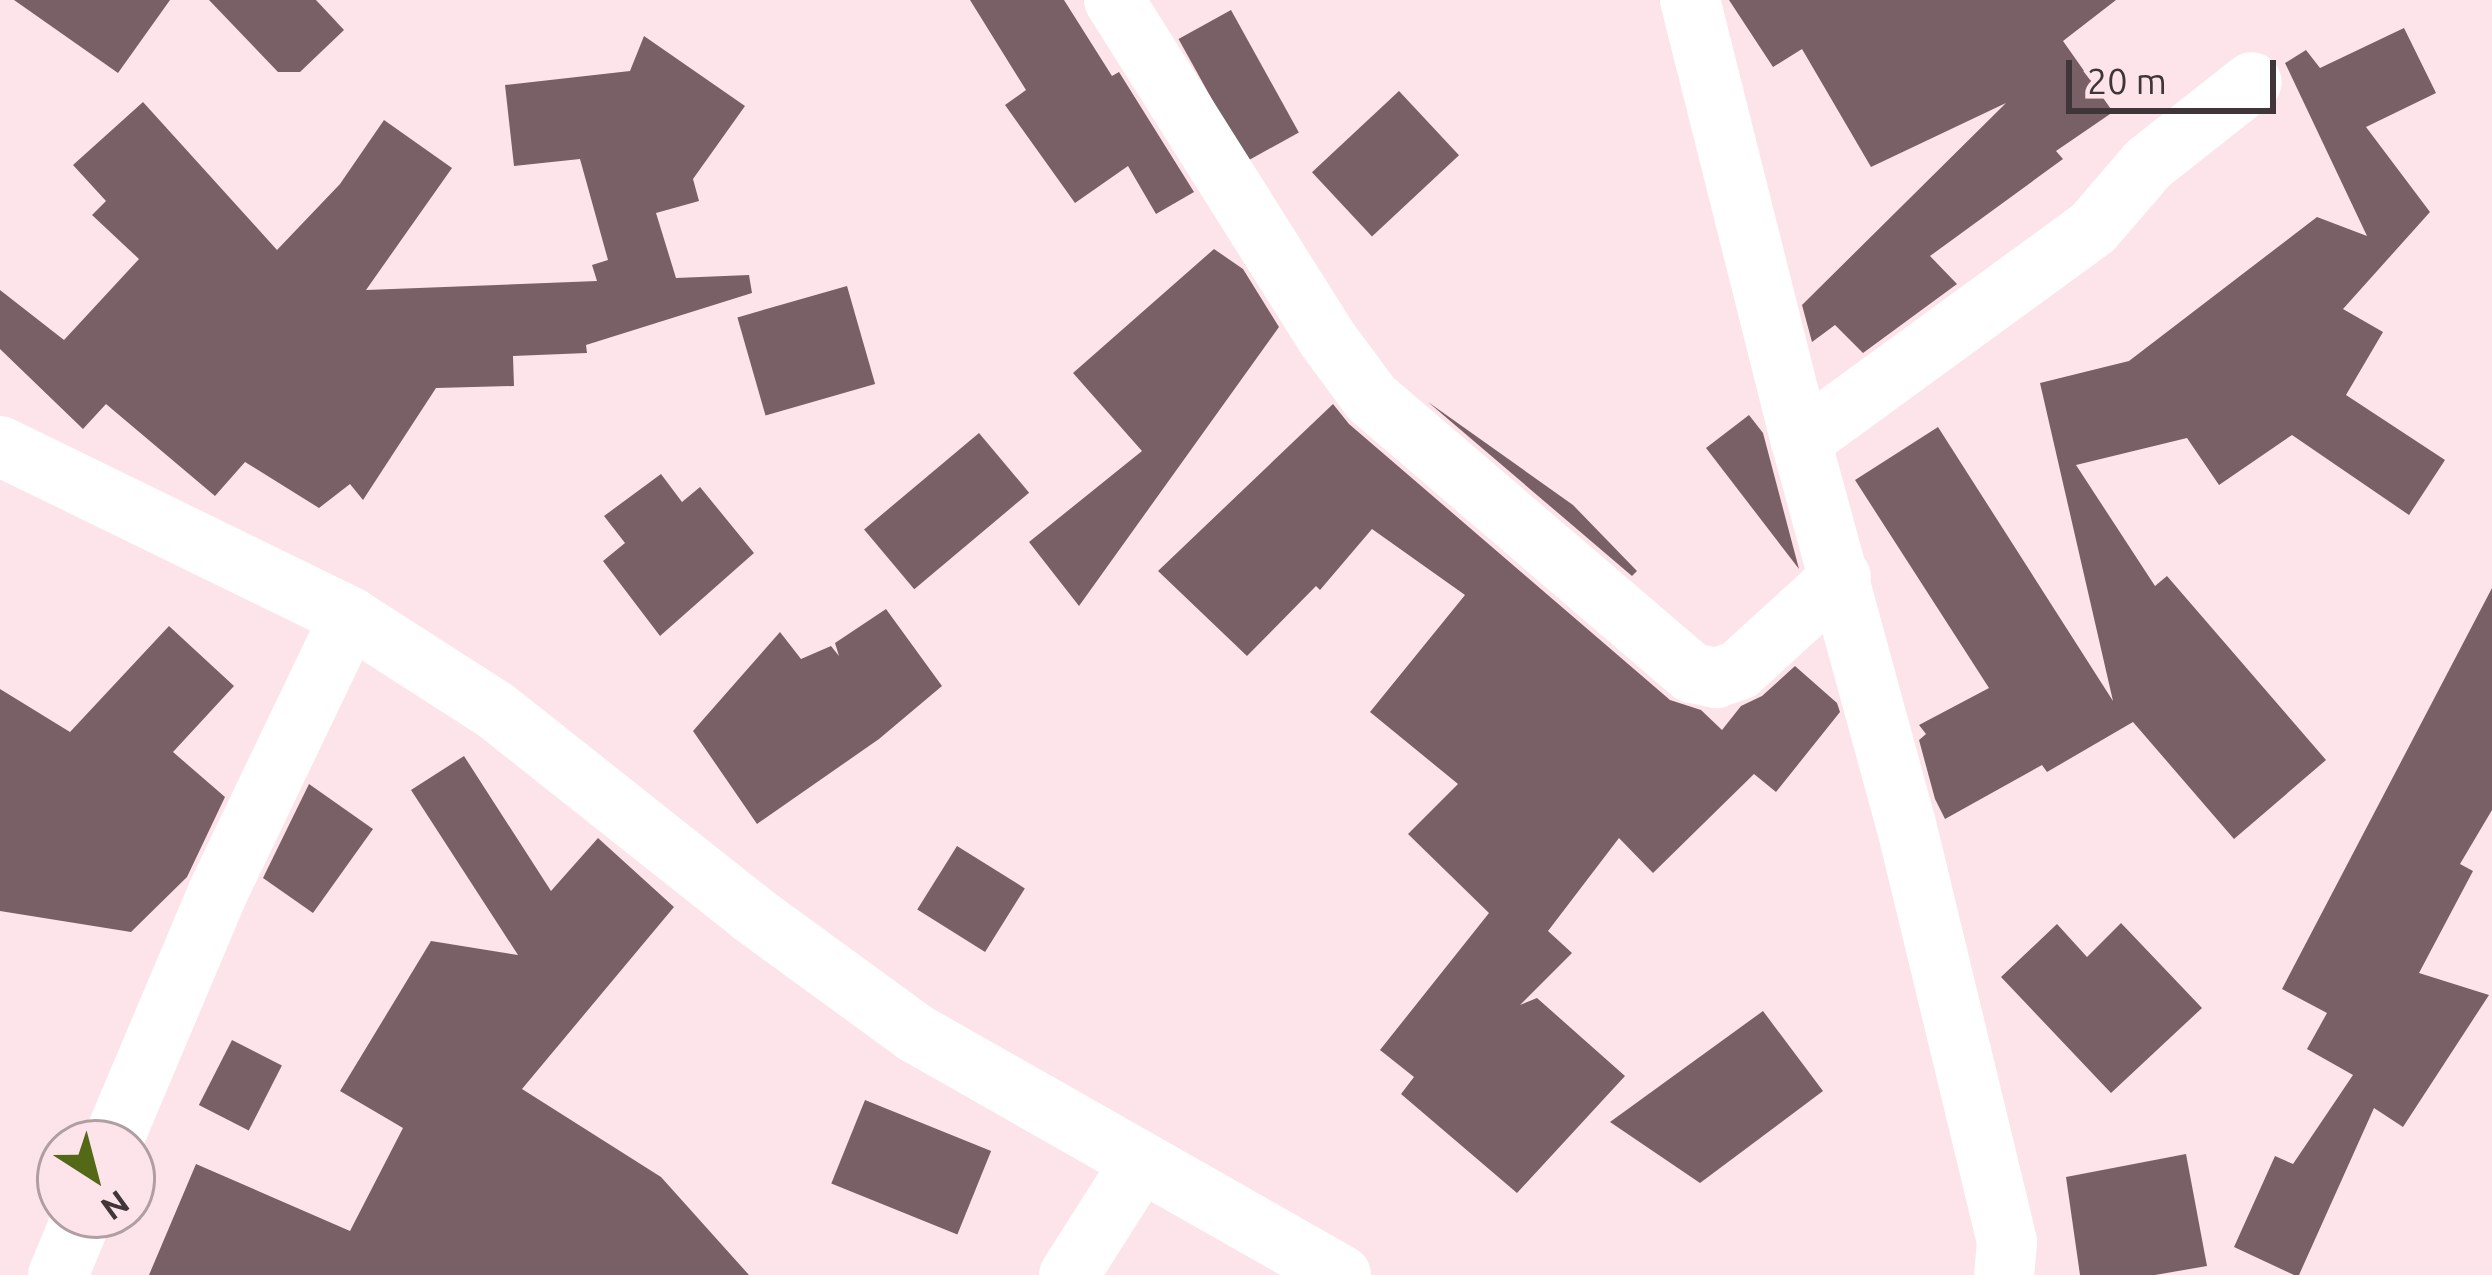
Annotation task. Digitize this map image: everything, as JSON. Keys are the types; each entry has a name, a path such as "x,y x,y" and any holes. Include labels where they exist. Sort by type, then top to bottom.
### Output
{"street":[{"path":"1114,0 1326,337 1372,398 1692,673 1716,678 1739,670 1841,577"},
{"path":"1690,0 1801,442 1841,577 2006,1242 2004,1275"},
{"path":"1801,442 2093,228 2148,164 2252,82"},
{"path":"0,446 350,617 495,710 752,914 915,1034 1342,1275"},
{"path":"122,1119 218,892 350,617"},
{"path":"1069,1275 1140,1163"},
{"path":"58,1275 72,1239"}],"building":[{"path":"14,0 170,0 118,73"},
{"path":"209,0 316,0 344,30 300,72 278,72"},
{"path":"970,0 1064,0 1112,76 1119,72 1194,192 1156,214 1128,166 1075,203 1005,105 1026,90"},
{"path":"1729,0 2116,0 2063,41 2113,112 2056,151 2063,159 1930,256 1957,284 1863,353 1835,325 1812,342 1802,305 2006,103 1871,167 1802,49 1773,67"},
{"path":"1231,10 1299,132 1246,162 1179,39"},
{"path":"2404,28 2436,93 2366,127 2430,212 2343,309 2383,332 2346,395 2445,460 2409,515 2292,435 2219,485 2187,438 2076,465 2155,586 2167,576 2326,760 2234,839 2133,722 2047,772 2042,765 1945,819 1919,740 1926,734 1919,725 1989,688 1855,480 1938,427 2113,701 2040,383 2129,361 2317,217 2367,236 2285,63 2306,50 2320,68"},
{"path":"644,36 745,106 693,179 699,201 656,213 676,278 749,275 752,293 586,345 587,353 513,356 514,386 436,388 363,500 350,484 319,508 245,462 215,496 106,404 83,429 0,349 0,290 64,340 139,259 92,215 106,201 73,165 143,102 277,250 340,184 384,120 452,168 366,290 597,281 592,265 608,260 580,159 514,166 505,85 630,71"},
{"path":"1399,91 1459,155 1372,237 1312,172"},
{"path":"1214,249 1243,269 1279,327 1079,606 1029,542 1142,451 1073,373"},
{"path":"847,286 875,384 766,415 737,317"},
{"path":"1428,402 1573,505 1637,571 1632,576"},
{"path":"1333,404 1349,424 1670,700 1701,710 1722,730 1741,706 1762,696 1795,666 1837,703 1840,712 1776,792 1754,774 1653,873 1619,838 1548,931 1572,953 1520,1005 1537,998 1625,1076 1517,1193 1401,1094 1414,1077 1380,1050 1489,913 1408,834 1458,784 1370,712 1465,595 1372,529 1320,590 1316,586 1247,656 1158,571"},
{"path":"1749,415 1763,433 1799,569 1706,448"},
{"path":"979,433 1029,493 914,589 864,529"},
{"path":"661,474 682,502 700,487 754,553 660,636 603,561 625,543 604,516"},
{"path":"2492,588 2492,810 2460,864 2473,871 2419,973 2489,995 2403,1127 2374,1108 2299,1275 2294,1275 2234,1247 2275,1156 2293,1164 2353,1075 2307,1049 2327,1013 2282,989"},
{"path":"886,609 942,686 879,739 757,824 693,731 780,632 801,659 831,646 839,656 835,643"},
{"path":"169,626 234,686 173,752 225,797 187,877 131,932 0,911 0,689 70,732"},
{"path":"464,756 551,891 598,838 674,907 522,1089 661,1177 749,1275 149,1275 196,1164 350,1231 403,1128 340,1091 431,941 518,955 411,790"},
{"path":"309,784 373,829 313,913 263,878"},
{"path":"957,846 1025,888 985,952 917,910"},
{"path":"2121,923 2202,1008 2111,1093 2001,977 2057,924 2087,957"},
{"path":"1763,1011 1823,1091 1700,1183 1610,1122"},
{"path":"232,1040 282,1065 249,1130 199,1105"},
{"path":"865,1100 991,1151 957,1234 831,1183"},
{"path":"2186,1154 2207,1266 2155,1275 2080,1275 2066,1177"}]}
